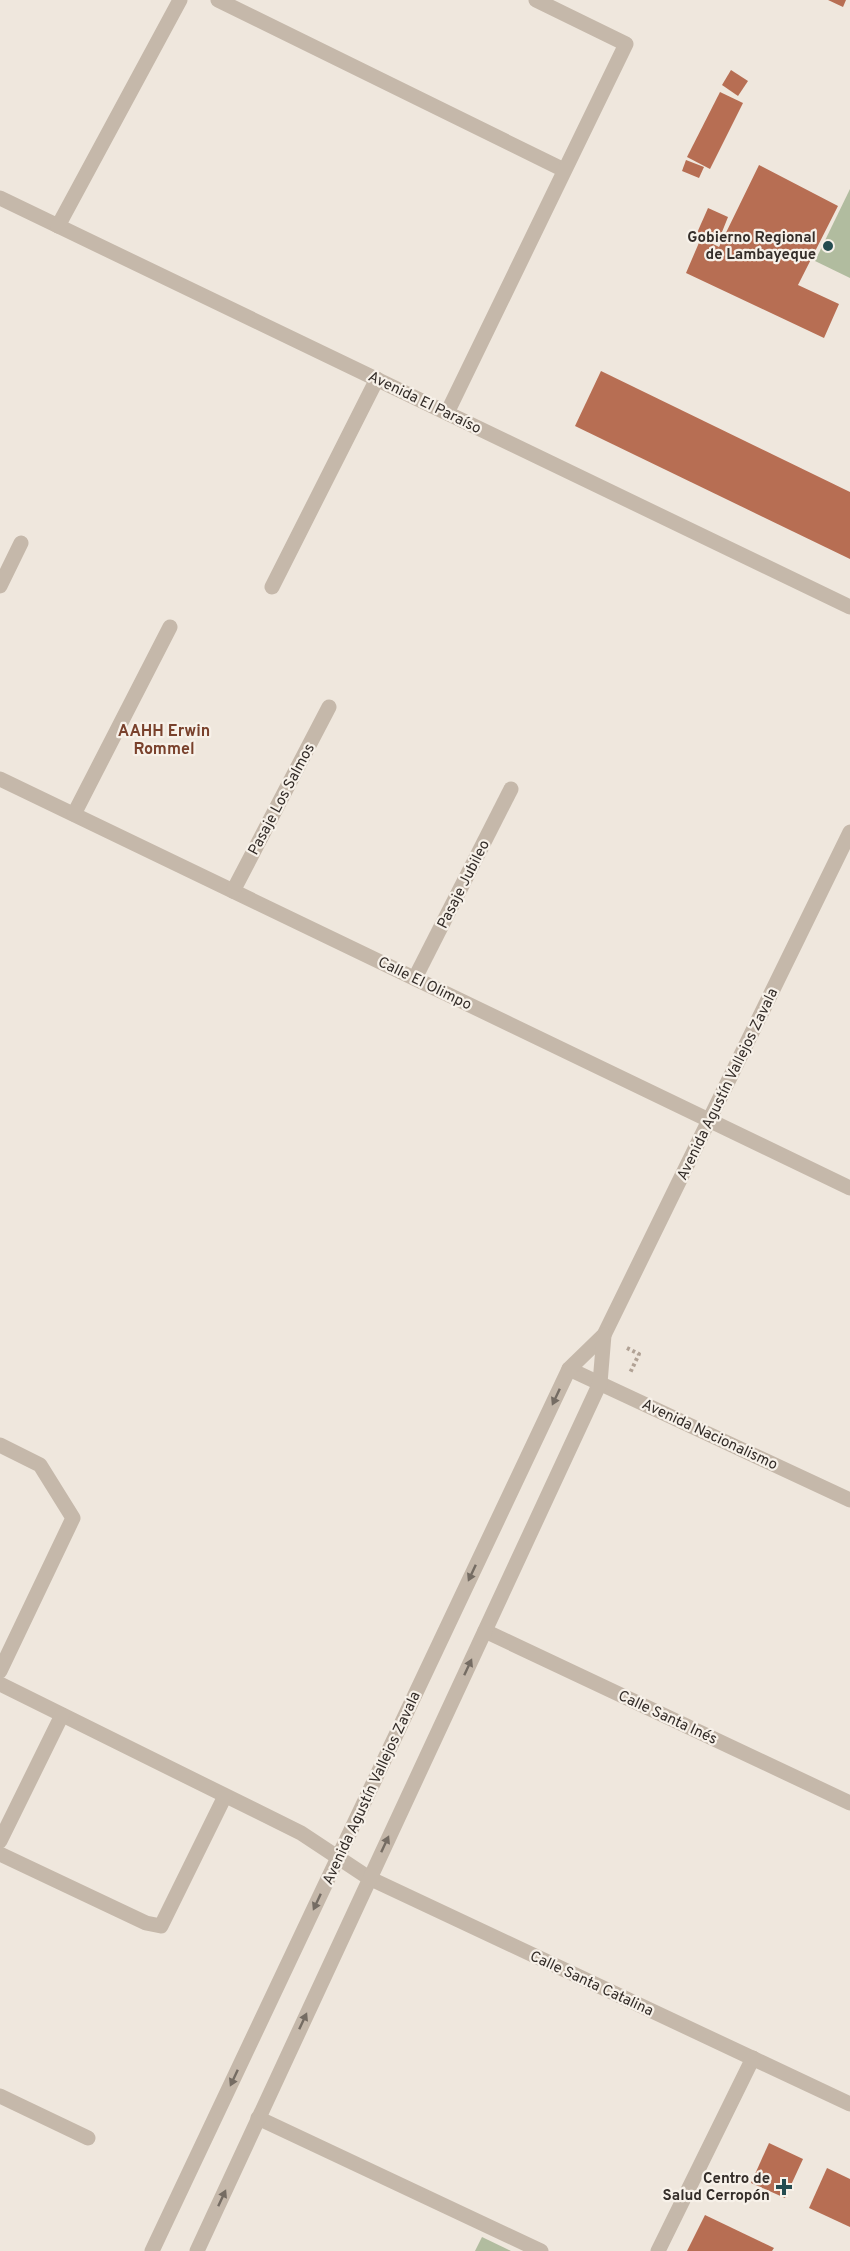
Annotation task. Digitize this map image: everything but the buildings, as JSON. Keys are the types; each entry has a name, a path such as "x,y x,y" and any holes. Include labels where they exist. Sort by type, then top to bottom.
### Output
{"street":[{"path":"58,226 180,0"},
{"path":"218,0 564,170"},
{"path":"447,413 626,44 536,0"},
{"name":"Avenida El Paraíso","path":"0,198 850,607"},
{"path":"272,587 377,379"},
{"path":"0,586 21,543"},
{"path":"74,814 170,627"},
{"name":"Pasaje Los Salmos","path":"233,891 329,707"},
{"name":"Calle El Olimpo","path":"0,779 850,1188"},
{"name":"Pasaje Jubileo","path":"415,978 511,789"},
{"name":"Avenida Agustín Vallejos Zavala","path":"152,2251 569,1369 604,1335 850,832"},
{"name":"Avenida Agustín Vallejos Zavala","path":"197,2251 600,1383 604,1335"},
{"name":"Avenida Nacionalismo","path":"569,1369 850,1500"},
{"path":"0,1445 40,1465 73,1518 0,1671"},
{"name":"Calle Santa Inés","path":"485,1631 850,1803"},
{"name":"Calle Santa Catalina","path":"0,1684 301,1833 369,1878 850,2104"},
{"path":"0,1841 62,1715"},
{"path":"0,1854 146,1923 161,1926 225,1796"},
{"path":"658,2251 753,2058"},
{"path":"0,2096 88,2138"},
{"path":"258,2118 541,2251"}],"green space":[{"path":"850,189 850,278 815,261"},
{"path":"482,2237 511,2251 475,2251"}],"place":[{"name":"Gobierno Regional de Lambayeque","path":"828,246"},
{"name":"Centro de Salud Cerropón","path":"784,2187"}],"district":[{"name":"AAHH Erwin Rommel","path":"164,739"}]}
